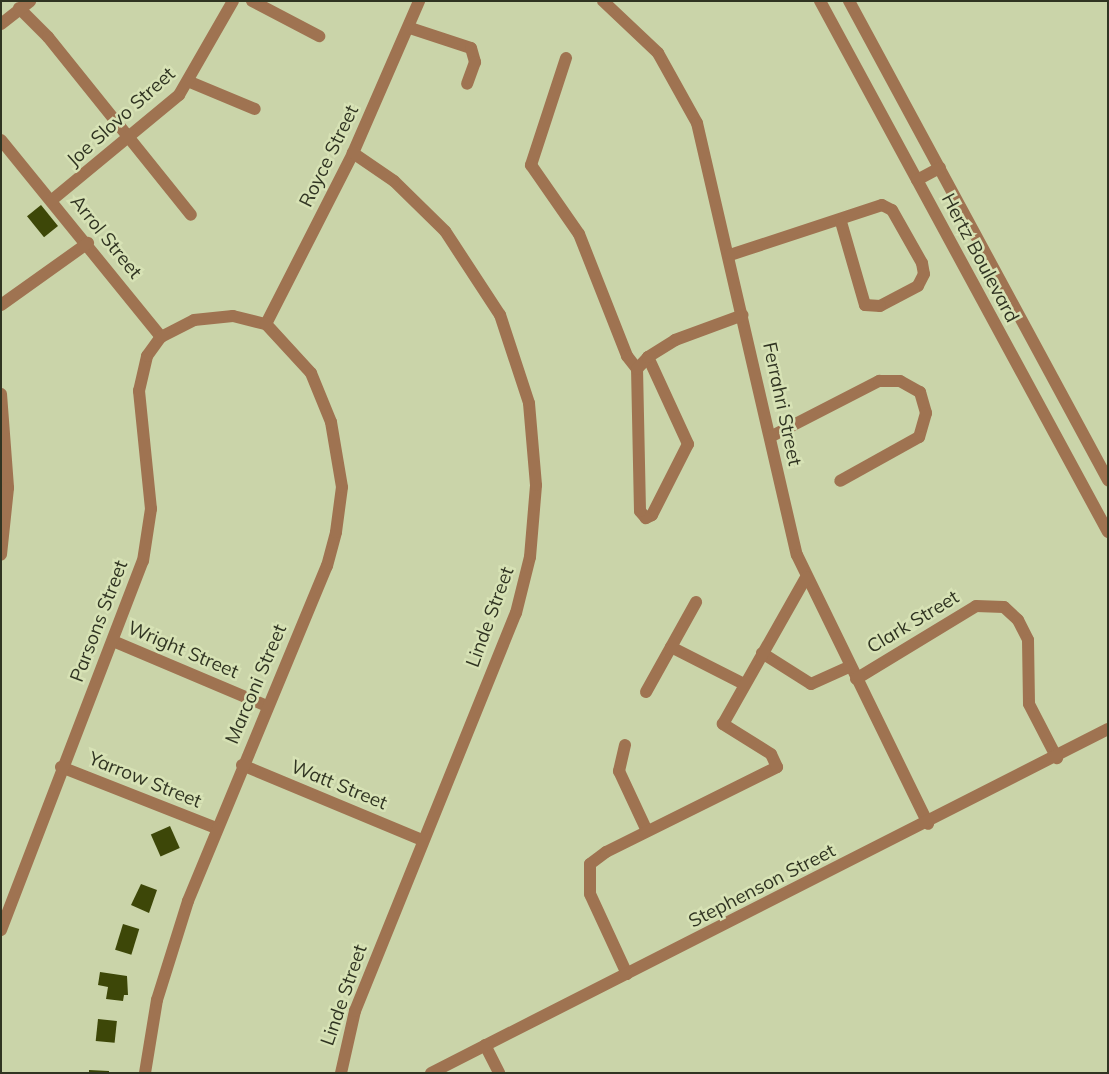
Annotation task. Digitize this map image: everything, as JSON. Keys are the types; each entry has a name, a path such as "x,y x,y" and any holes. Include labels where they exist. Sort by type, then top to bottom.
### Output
{"street":[{"name":"Joe Slovo Street","path":"52,200 129,140 190,82 233,1"},
{"path":"252,1 319,36"},
{"name":"Royce Street","path":"266,324 353,153 410,28 419,1"},
{"name":"Ferrahri Street","path":"603,1 658,53 688,104 707,151 790,531 806,577 928,824"},
{"name":"Hertz Boulevard","path":"820,1 1108,532"},
{"name":"Hertz Boulevard","path":"849,1 1108,480"},
{"path":"1,24 24,4 129,140 191,215"},
{"path":"410,28 471,48 475,62 467,84"},
{"path":"566,58 531,165 579,234 627,356 637,369 640,511 646,518 652,516 688,444 648,357"},
{"path":"190,82 255,109"},
{"name":"Arrol Street","path":"1,140 88,243 160,337"},
{"name":"Linde Street","path":"341,1073 355,1011 524,587 534,527 535,444 529,402 510,338 473,270 423,207 353,153"},
{"path":"917,180 940,168"},
{"path":"730,255 841,222 875,206 887,206 922,263 924,274 918,286 880,306 865,304 841,222"},
{"path":"1,305 88,243"},
{"path":"637,369 648,357 702,328 743,315"},
{"path":"160,337 194,320 212,316 266,324"},
{"name":"Marconi Street","path":"145,1073 168,961 216,828 327,566 342,487 331,422 311,373 266,324"},
{"name":"Parsons Street","path":"1,930 61,767 135,588 149,532 150,501 139,392 147,356 160,337"},
{"path":"770,437 879,381 900,381 920,392 926,413 919,436 840,482"},
{"path":"1,394 7,516 1,555"},
{"path":"628,974 590,894 588,872 596,858 777,767 771,754 723,724 806,577"},
{"path":"646,692 696,602"},
{"name":"Clark Street","path":"853,673 976,606 1004,607 1018,620 1028,640 1029,704 1056,758"},
{"name":"Wright Street","path":"113,641 267,706"},
{"path":"671,647 744,684"},
{"path":"762,653 811,684 853,673"},
{"name":"Stephenson Street","path":"431,1073 928,824 1108,730"},
{"path":"625,745 619,771 647,831"},
{"name":"Watt Street","path":"242,766 422,840"},
{"name":"Yarrow Street","path":"61,767 216,828"},
{"path":"485,1045 500,1073"}],"building":[{"path":"41,205 58,226 44,237 27,216"},
{"path":"170,826 180,848 161,856 151,835"},
{"path":"141,884 157,890 149,913 131,905"},
{"path":"123,924 139,929 131,955 115,950"},
{"path":"100,972 127,976 128,995 124,995 123,1001 106,999 108,987 98,985"},
{"path":"98,1019 117,1021 115,1043 96,1041"},
{"path":"89,1070 109,1071 109,1073 89,1073"}]}
